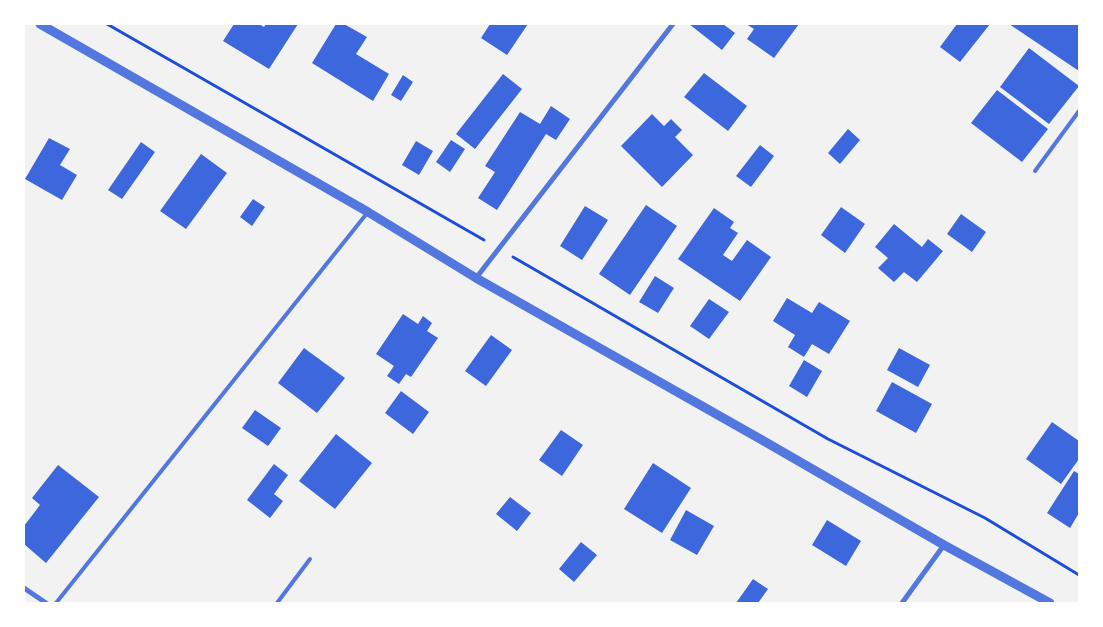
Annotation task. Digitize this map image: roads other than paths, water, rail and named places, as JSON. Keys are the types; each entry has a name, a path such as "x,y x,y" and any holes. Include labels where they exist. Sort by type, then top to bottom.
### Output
{"street":[{"path":"40,24 368,212 476,278 944,545 1050,603"},
{"path":"476,278 673,24"},
{"path":"902,603 944,545"},
{"path":"24,588 46,603"}],"lane":[{"path":"1035,171 1079,111"},
{"path":"56,603 368,212"},
{"path":"278,603 310,559"}]}
